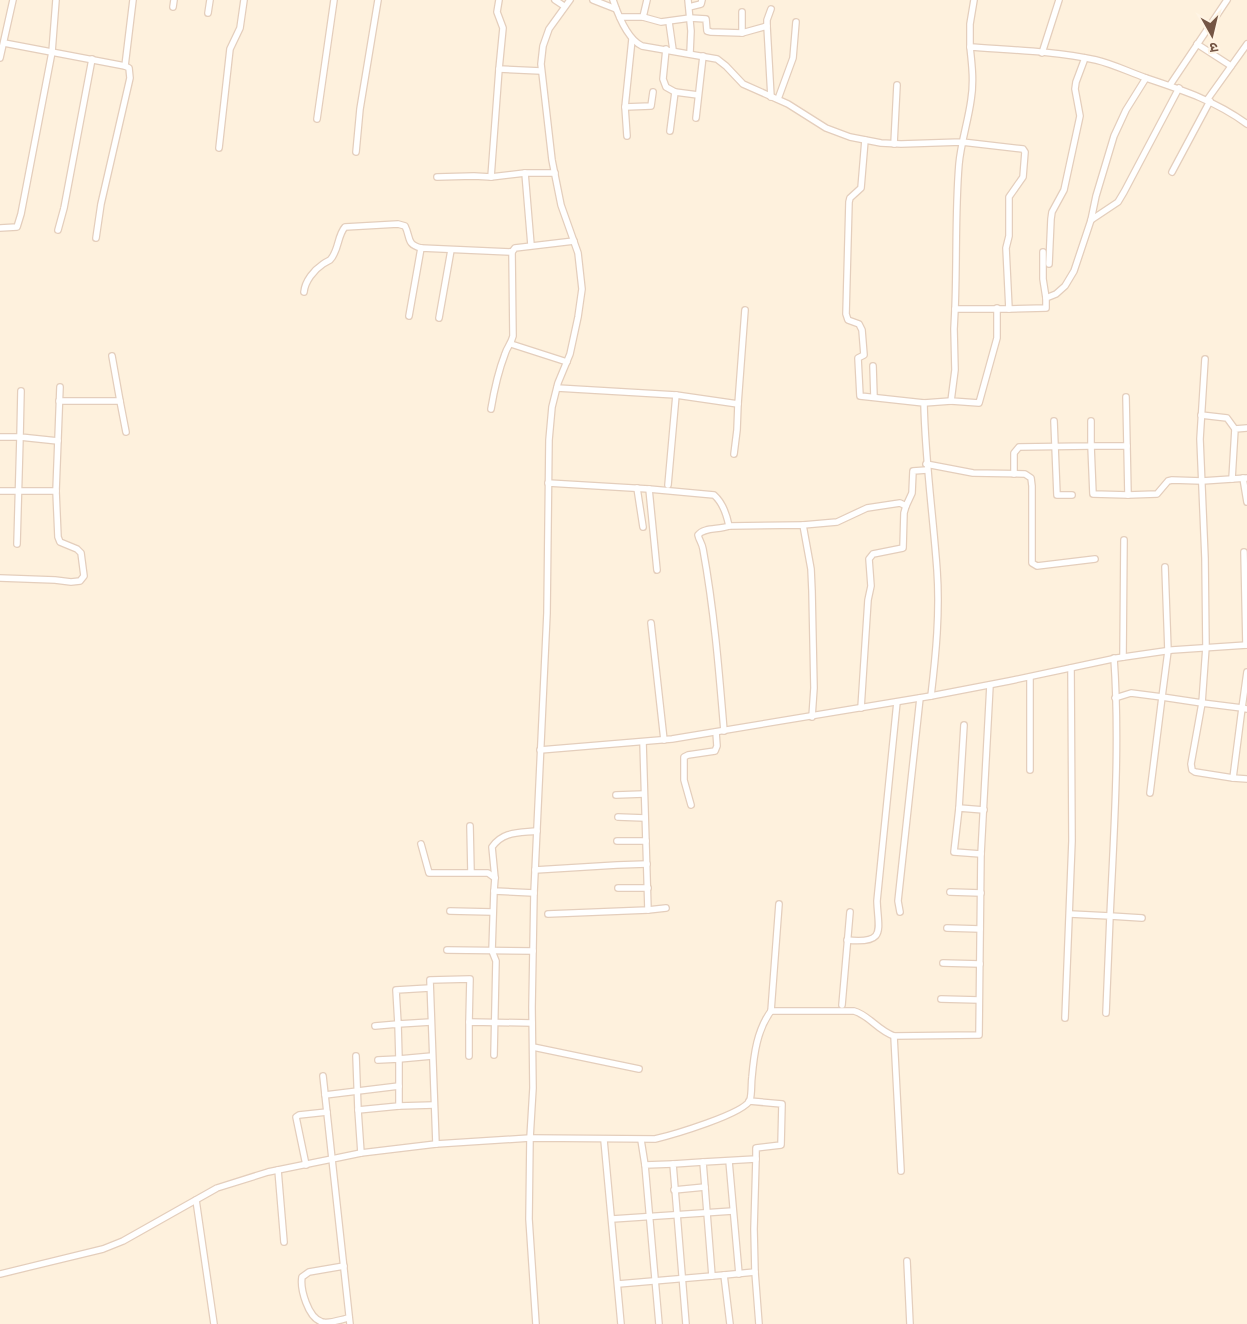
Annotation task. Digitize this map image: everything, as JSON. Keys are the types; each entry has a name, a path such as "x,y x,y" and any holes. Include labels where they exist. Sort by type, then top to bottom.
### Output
{"street":[{"path":"0,58 13,0"},
{"path":"0,228 17,227 52,52 56,0"},
{"path":"96,238 101,204 130,78 129,68 126,66 132,0"},
{"path":"208,13 210,0"},
{"path":"219,148 230,49 240,28 244,0"},
{"path":"316,119 334,0"},
{"path":"356,152 360,109 378,0"},
{"path":"491,178 504,28 497,12 499,0"},
{"path":"555,0 564,6"},
{"path":"536,1324 529,1219 530,1138 533,1088 534,893 548,578 548,483 552,407 567,362 578,317 582,289 580,266 562,205 552,160 541,71 543,46 549,29 570,0"},
{"path":"594,0 616,9"},
{"path":"613,0 616,9 636,44 717,59 743,84 778,99 826,128 850,137 894,144 962,142 1020,147 1025,152 1023,177 1009,197 1009,236 1006,248 1009,309"},
{"path":"643,17 647,0"},
{"path":"688,0 690,53"},
{"path":"689,7 701,4 702,0"},
{"path":"951,401 955,370 957,186 962,142 972,98 973,74 970,24 974,0"},
{"path":"1042,53 1059,0"},
{"path":"1170,85 1227,0"},
{"path":"771,8 767,20 771,97"},
{"path":"742,12 742,33"},
{"path":"620,16 643,17 661,22 690,18 706,19 708,32 742,33 767,26"},
{"path":"669,22 673,50"},
{"path":"778,99 793,58 796,22"},
{"path":"627,136 624,107 632,39"},
{"path":"4,43 126,66"},
{"path":"1197,44 1231,66"},
{"path":"1172,172 1208,101 1247,44"},
{"path":"970,47 1085,58 1120,67 1146,78 1179,88 1208,101 1229,111 1247,124"},
{"path":"666,49 663,79 666,87 675,92 698,95"},
{"path":"696,118 703,56"},
{"path":"1049,264 1052,212 1064,190 1080,116 1075,89 1085,58"},
{"path":"58,230 64,208 92,60"},
{"path":"499,70 541,71"},
{"path":"1046,298 1056,294 1070,279 1074,271 1091,220 1100,181 1114,136 1126,110 1146,78"},
{"path":"894,144 897,85"},
{"path":"1091,220 1118,202 1179,88"},
{"path":"624,107 651,106 653,92"},
{"path":"670,131 675,92"},
{"path":"864,140 861,188 850,198 849,202 846,314 848,320 859,324 862,330 864,356 858,358 860,396 924,403 951,401 979,403 997,338 997,308"},
{"path":"437,177 474,176 491,178 525,173 555,173"},
{"path":"525,173 531,245"},
{"path":"304,292 305,285 310,277 322,264 331,259 341,232 345,228 398,224 405,226 409,241 413,246 421,248 512,252"},
{"path":"492,409 496,384 505,351 512,344 514,299 512,252 515,248 531,245 574,241"},
{"path":"409,316 421,248"},
{"path":"439,318 451,250"},
{"path":"955,309 1046,308 1042,280 1043,252"},
{"path":"734,454 745,310"},
{"path":"512,344 567,362"},
{"path":"112,356 126,432"},
{"path":"1205,359 1200,439 1206,647 1202,703 1191,767 1195,772 1247,779"},
{"path":"873,366 874,397"},
{"path":"0,578 71,582 80,581 84,576 81,553 77,549 60,542 58,537 56,492 60,387"},
{"path":"557,388 676,395 738,404"},
{"path":"17,544 21,391"},
{"path":"668,486 676,395"},
{"path":"1126,397 1128,495"},
{"path":"59,401 120,401"},
{"path":"924,403 926,467 937,589 936,652 931,696"},
{"path":"1201,415 1227,418 1235,429 1232,479"},
{"path":"1054,421 1057,495 1072,495"},
{"path":"1091,421 1093,494 1156,494 1168,481 1245,478 1247,502"},
{"path":"1235,429 1247,428"},
{"path":"0,437 58,441"},
{"path":"1014,474 1014,453 1019,447 1127,446"},
{"path":"860,708 868,600 871,586 869,559 873,554 903,548 904,513 912,493 914,471 926,467 973,473 1026,474 1031,478 1032,482 1032,563 1037,566 1094,559"},
{"path":"548,483 714,495 718,498 729,526"},
{"path":"637,488 642,527"},
{"path":"649,489 658,570"},
{"path":"0,491 56,492"},
{"path":"724,731 706,564 703,546 698,535 702,531 722,529 729,526 803,525 837,522 867,508 900,503 906,506"},
{"path":"803,525 811,568 814,688 812,716"},
{"path":"1123,657 1124,540"},
{"path":"540,750 664,740 931,696 1030,677 1114,658 1168,650 1247,645 1244,552"},
{"path":"1150,793 1168,650 1165,567"},
{"path":"651,623 664,740"},
{"path":"1106,1013 1114,836 1114,658"},
{"path":"1065,1018 1070,914 1071,668"},
{"path":"1233,778 1244,708 1247,672"},
{"path":"1030,677 1030,770"},
{"path":"771,1011 854,1011 862,1013 877,1027 894,1036 979,1035 981,854 990,685"},
{"path":"1115,698 1131,693 1244,708"},
{"path":"900,912 898,901 920,698"},
{"path":"847,940 869,940 874,938 879,929 877,900 897,702"},
{"path":"964,725 954,852 981,854"},
{"path":"692,805 684,780 684,757 715,751 717,746 716,732"},
{"path":"643,742 648,910"},
{"path":"616,794 644,794"},
{"path":"958,808 984,810"},
{"path":"618,817 645,818"},
{"path":"470,826 471,872"},
{"path":"494,1055 496,961 492,951 492,912 495,878 492,847 508,834 537,831"},
{"path":"617,841 646,841"},
{"path":"421,844 429,873 488,873 495,878"},
{"path":"535,870 618,864 647,864"},
{"path":"618,888 648,888"},
{"path":"494,891 534,893"},
{"path":"950,892 981,893"},
{"path":"0,1274 103,1248 123,1241 217,1188 278,1170 362,1153 436,1144 530,1138 655,1139 674,1135 731,1114 743,1108 750,1101 754,1062 760,1033 771,1011 780,904"},
{"path":"548,914 666,908"},
{"path":"450,912 492,912"},
{"path":"842,1005 850,912"},
{"path":"1070,914 1142,918"},
{"path":"947,928 980,930"},
{"path":"447,950 534,951"},
{"path":"943,963 980,964"},
{"path":"436,1144 430,980 470,979 469,1056"},
{"path":"399,1106 396,990 430,988"},
{"path":"942,999 979,1000"},
{"path":"376,1026 431,1022"},
{"path":"469,1022 532,1023"},
{"path":"894,1036 901,1171"},
{"path":"533,1047 639,1069"},
{"path":"356,1056 362,1153"},
{"path":"378,1060 432,1056"},
{"path":"323,1076 332,1159 344,1266 350,1321 326,1322 318,1320 307,1305 302,1294 302,1277 308,1272 344,1266"},
{"path":"325,1095 399,1086"},
{"path":"750,1101 782,1104 781,1146 756,1148 754,1229 755,1272 760,1324"},
{"path":"358,1110 434,1105"},
{"path":"306,1165 296,1117 327,1112"},
{"path":"604,1140 621,1324"},
{"path":"641,1140 659,1324"},
{"path":"645,1166 756,1159"},
{"path":"729,1161 739,1274"},
{"path":"703,1162 712,1276"},
{"path":"672,1164 686,1324"},
{"path":"278,1170 284,1242"},
{"path":"674,1190 705,1187"},
{"path":"196,1200 214,1324"},
{"path":"612,1219 733,1211"},
{"path":"907,1261 910,1324"},
{"path":"618,1284 755,1272"},
{"path":"724,1276 730,1324"}]}
